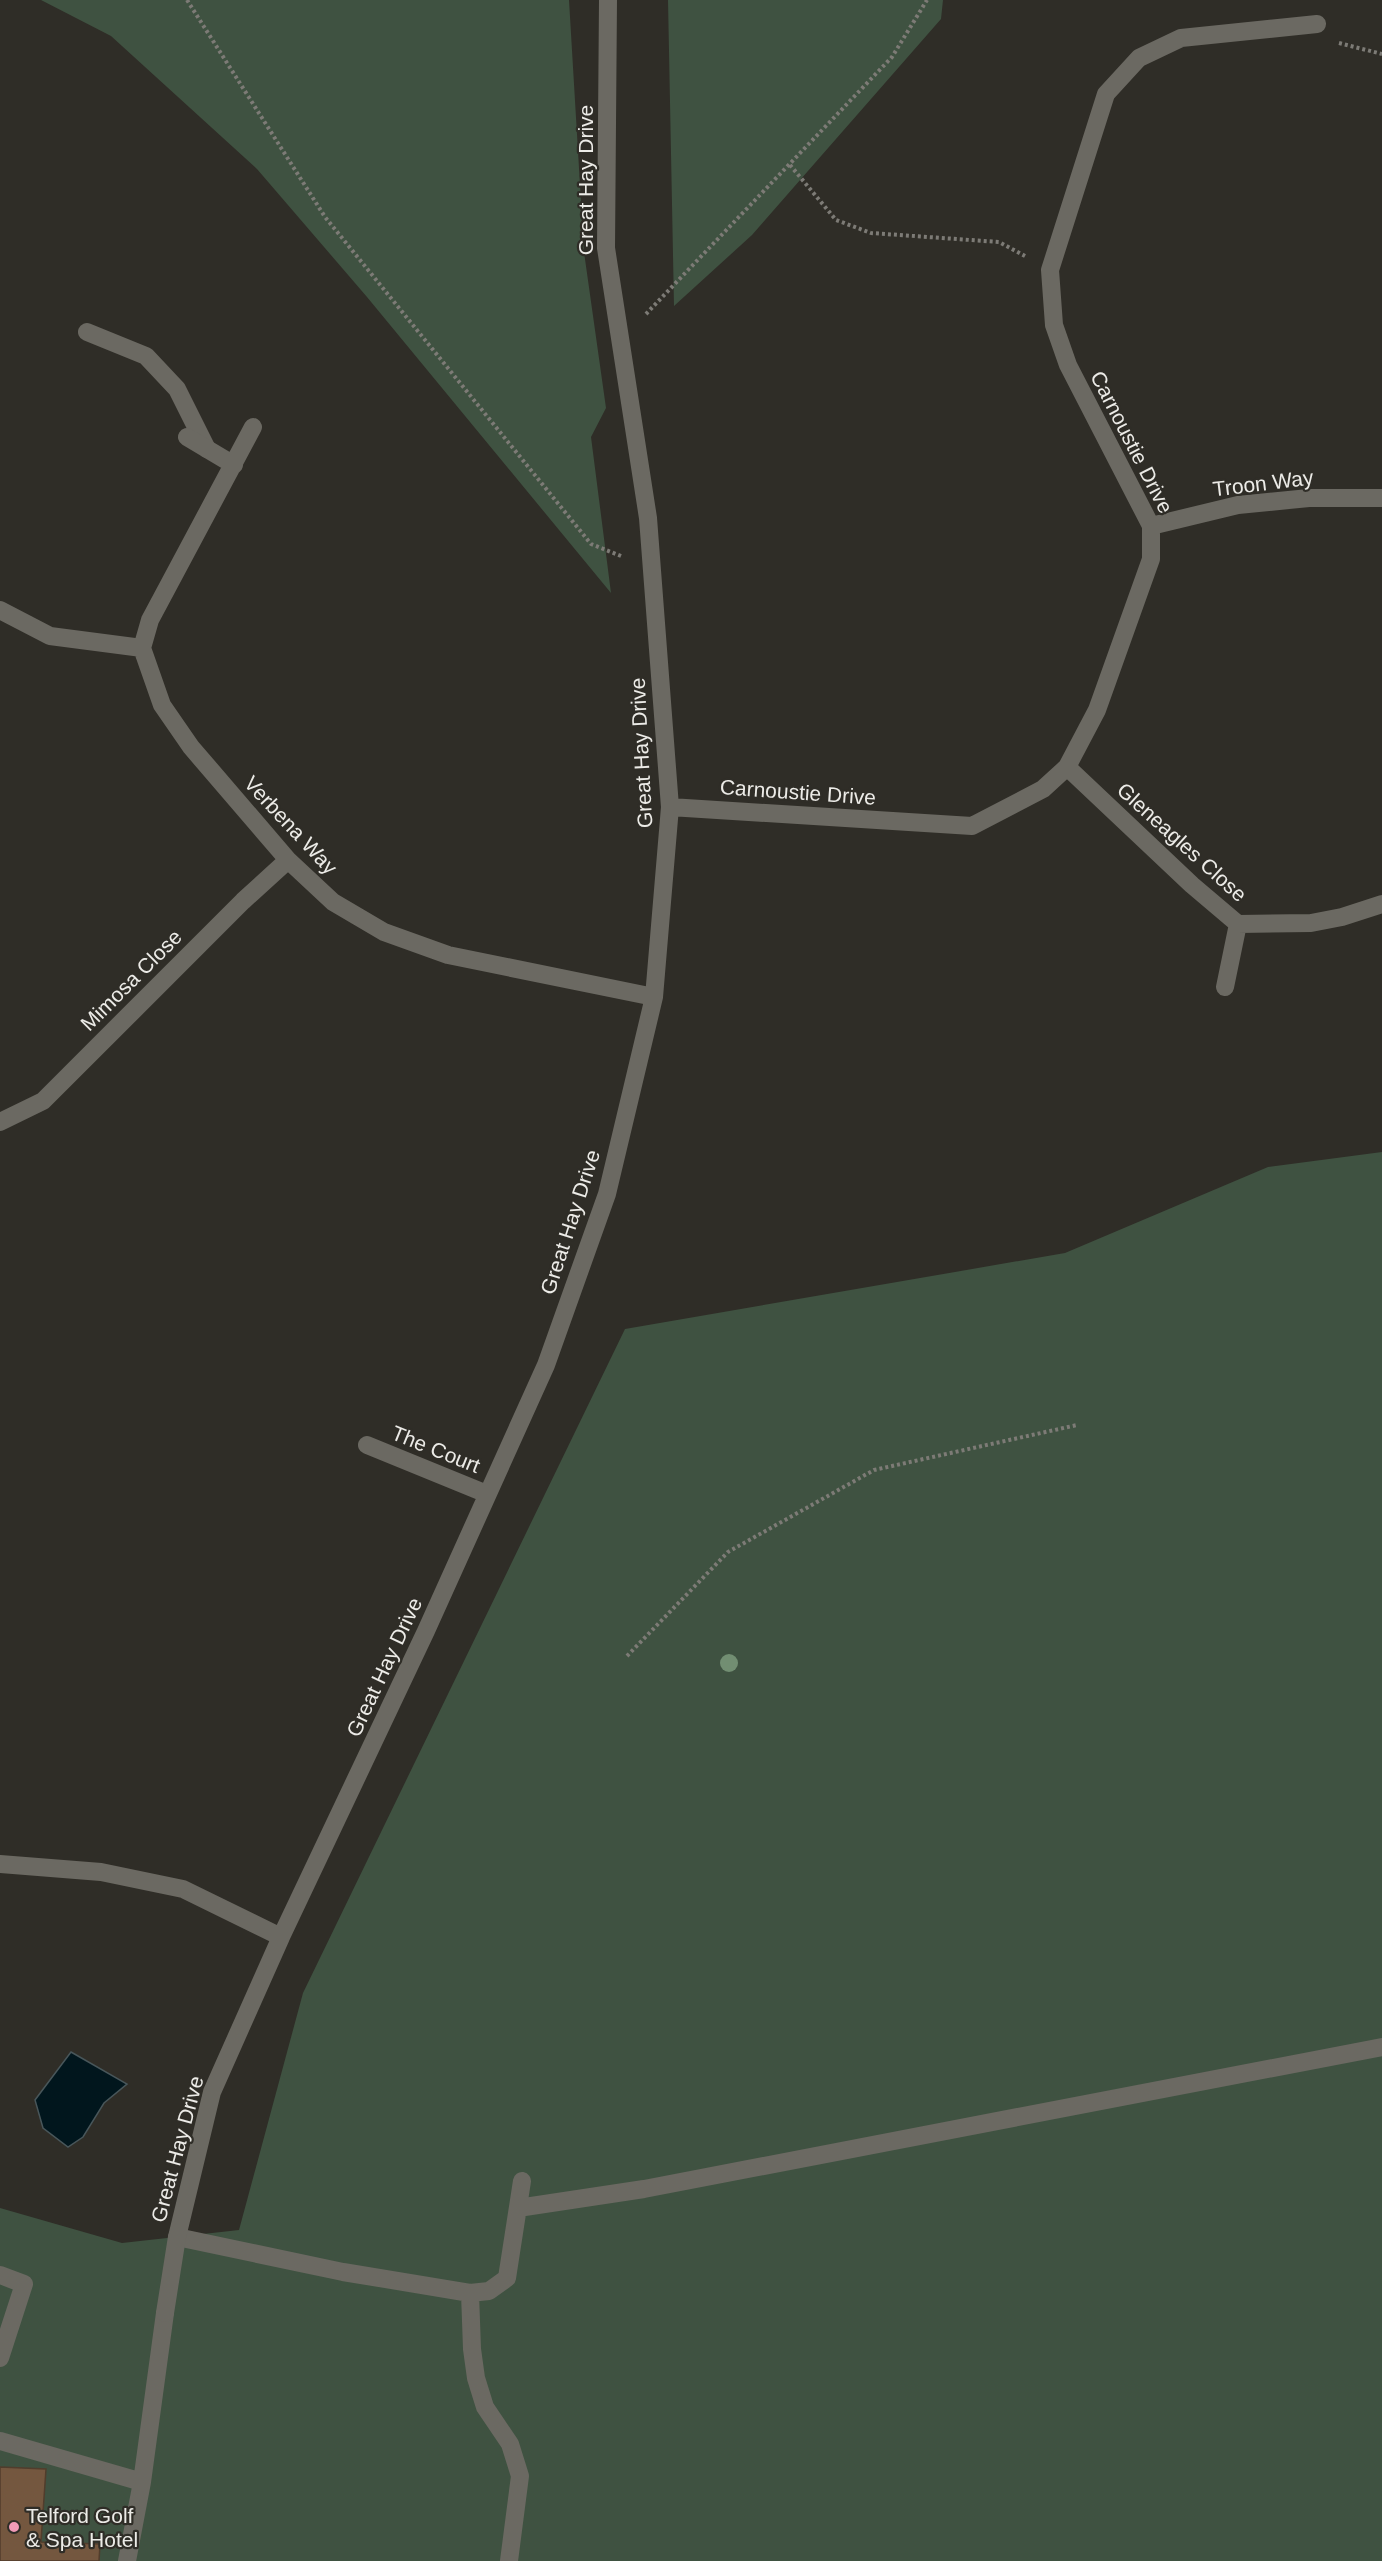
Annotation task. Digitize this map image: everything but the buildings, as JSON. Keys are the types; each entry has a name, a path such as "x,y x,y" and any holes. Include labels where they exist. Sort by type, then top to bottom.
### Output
{"street":[{"name":"Great Hay Drive","path":"127,2561 142,2482 177,2237 213,2092 281,1937 426,1631 546,1365 607,1194 654,997 670,807 648,518 606,248 608,0"},
{"name":"Carnoustie Drive","path":"670,807 972,826 1043,789 1067,767 1097,710 1151,559 1151,526 1068,365 1054,325 1050,270 1106,94 1139,58 1181,38 1317,24"},
{"path":"87,332 146,356 177,389 207,449"},
{"path":"0,610 50,636 142,648 150,620 253,427"},
{"path":"187,437 234,465"},
{"name":"Troon Way","path":"1151,526 1238,505 1309,498 1382,498"},
{"name":"Verbena Way","path":"142,648 162,705 191,747 288,860 333,902 384,932 448,956 654,997"},
{"name":"Gleneagles Close","path":"1067,767 1192,885 1238,924 1311,923 1342,917 1382,904"},
{"name":"Mimosa Close","path":"0,1122 43,1101 243,900 288,860"},
{"path":"1225,987 1238,924"},
{"name":"The Court","path":"367,1445 487,1494"},
{"path":"0,1864 101,1872 183,1889 281,1937"},
{"path":"518,2208 644,2189 1382,2047"},
{"path":"177,2237 343,2272 470,2293 489,2291 507,2278 522,2181"},
{"path":"0,2275 24,2284 0,2358"},
{"path":"470,2293 471,2349 476,2378 485,2407 510,2444 520,2476 508,2561"},
{"path":"0,2441 142,2482"}],"path":[{"path":"187,0 325,217 504,439 591,543 652,570"},
{"path":"620,342 892,57 927,0"},
{"path":"1317,24 1334,42 1382,54"},
{"path":"790,165 836,220 871,233 999,242 1050,270"},
{"path":"627,1656 728,1552 874,1470 1077,1425"}],"green space":[{"path":"41,0 569,0 584,252 606,408 591,437 611,593 367,297 257,169 111,36"},
{"path":"668,0 943,0 941,19 752,235 674,306"},
{"path":"1382,1152 1382,2561 0,2561 0,2208 122,2243 239,2230 303,1993 625,1329 1065,1253 1268,1167"}],"water":[{"path":"71,2052 127,2084 104,2103 83,2137 68,2147 43,2128 35,2100"}],"place":[{"name":"Telford Golf & Spa Hotel","path":"14,2527"}]}
